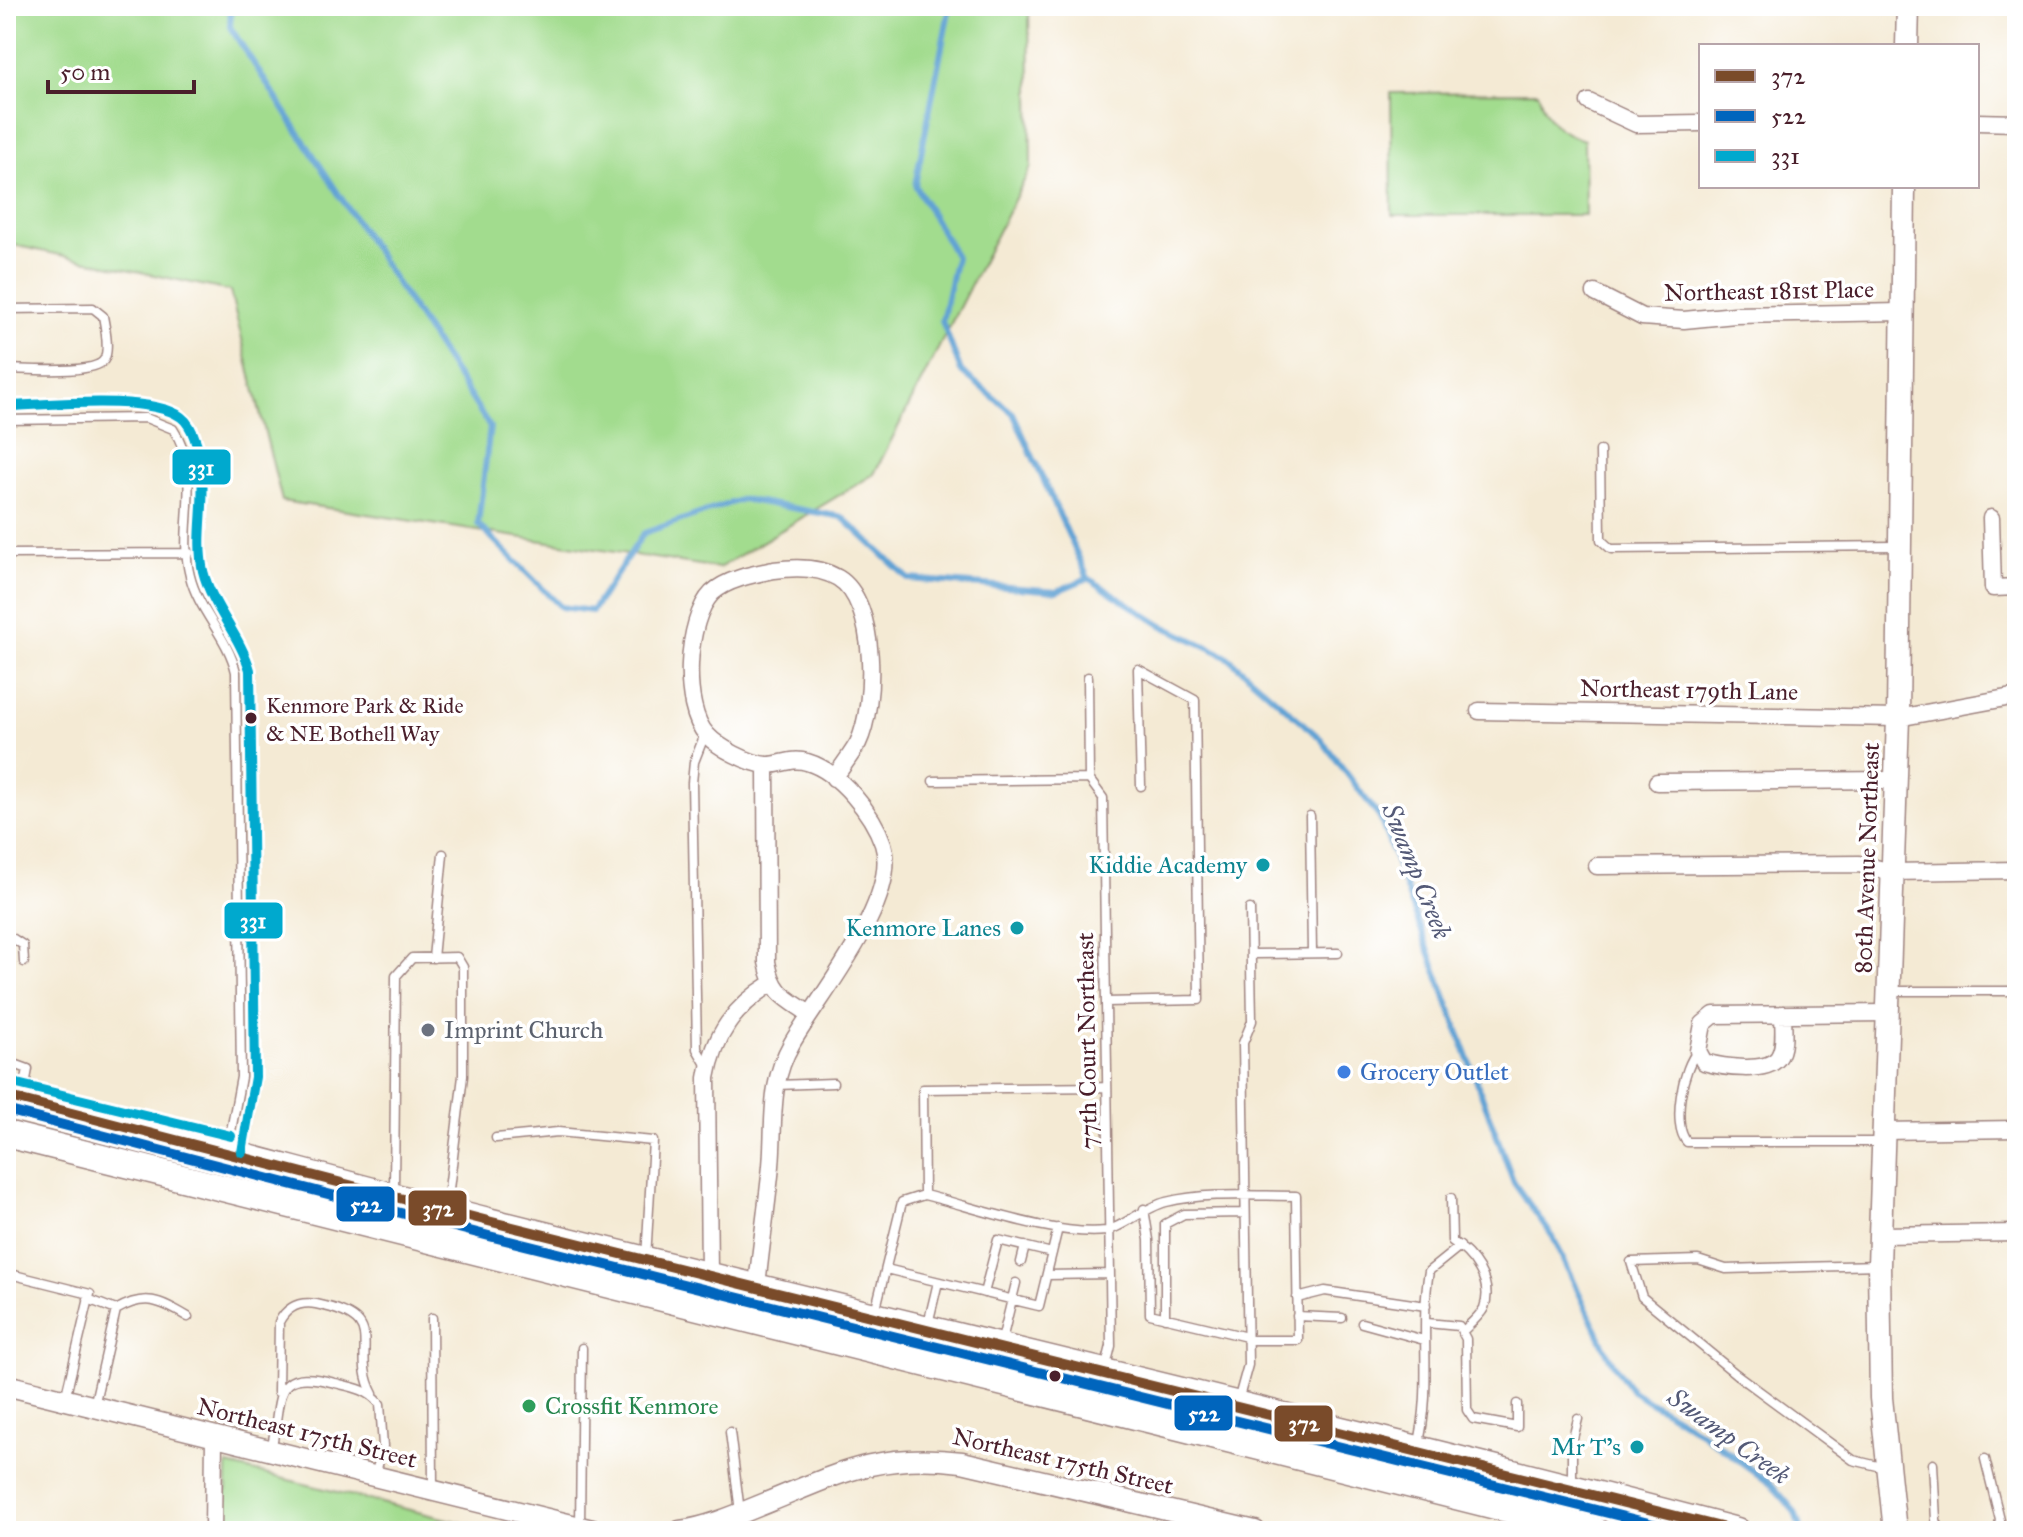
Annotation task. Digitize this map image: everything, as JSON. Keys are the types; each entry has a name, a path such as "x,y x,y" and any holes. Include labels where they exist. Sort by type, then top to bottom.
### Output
{"main road":[{"path":"1907,44 1908,6"},
{"name":"80th Avenue Northeast","path":"1895,1531 1879,1353 1879,1265 1898,718 1904,188"},
{"path":"14,1098 228,1150 488,1221 1105,1371 1737,1531"},
{"path":"6,1134 1596,1531"},
{"path":"437,1242 481,1231 488,1221"}],"street":[{"path":"1589,102 1636,124 1699,123"},
{"path":"1979,122 2017,123"},
{"name":"Northeast 181st Place","path":"1595,293 1642,317 1670,319 1901,312"},
{"path":"1991,518 1993,588 2017,587"},
{"path":"757,1286 771,1163 774,1085 790,1046 869,917 883,886 886,868 884,847 873,822 834,778 809,762 788,759 766,765 722,748 705,734 696,714 691,681 696,615 713,591 748,575 785,568 818,570 840,579 856,598 868,630 867,711 858,742 834,778"},
{"name":"Northeast 179th Lane","path":"1479,711 1898,718 2017,696"},
{"path":"766,765 767,962 771,984 783,997 810,1014"},
{"path":"1657,782 1895,780"},
{"path":"1597,866 1859,864 1892,872 2017,870"},
{"path":"709,1274 708,1068 711,1053 729,1020 746,999 771,984"},
{"path":"1783,1014 1783,1047 1777,1059 1766,1066 1720,1067 1704,1062 1698,1051 1703,1024 1714,1015 1783,1014 1887,1002"},
{"path":"1883,1136 2017,1129"},
{"path":"1880,1235 2017,1233"},
{"name":"Northeast 175th Street","path":"6,1385 588,1529"},
{"path":"213,1531 214,1437"},
{"name":"Northeast 175th Street","path":"680,1531 741,1513 847,1470 883,1460 919,1457 962,1462 1255,1531"}],"lane":[{"path":"6,309 93,308 103,316 106,354 100,364 86,369 6,369"},
{"path":"6,420 146,418 173,429 188,463 190,577 232,655 236,672 241,1077 228,1150"},
{"path":"1600,451 1601,540 1611,549 1898,546"},
{"path":"6,554 189,553"},
{"path":"1106,1002 1199,1000 1195,700 1138,669 1141,786"},
{"name":"77th Court Northeast","path":"1088,677 1089,779 1103,798 1111,1346 1096,1407"},
{"path":"705,734 694,762 692,783 697,1049 708,1068"},
{"path":"933,781 1089,779"},
{"path":"1310,816 1312,953"},
{"path":"433,958 443,854"},
{"path":"1237,1405 1248,1365 1243,1043 1252,1021 1250,909"},
{"path":"6,934 23,945 24,962"},
{"path":"1251,954 1338,953"},
{"path":"394,1195 396,976 412,958 457,957 463,967 463,1076 446,1209"},
{"path":"1887,1002 2017,991"},
{"path":"1698,1051 1686,1069 1681,1099 1680,1127 1687,1142 1883,1136"},
{"path":"6,1061 28,1069 14,1098"},
{"path":"774,1085 833,1083"},
{"path":"924,1195 923,1089 1107,1087"},
{"path":"496,1138 558,1132 653,1141 646,1259"},
{"path":"875,1315 902,1202 924,1195 1058,1228 1109,1231 1144,1209 1194,1197 1296,1196 1298,1340 1247,1339 1150,1314 1149,1240 1144,1209"},
{"path":"1451,1198 1452,1241 1468,1251 1481,1271 1485,1291 1484,1307 1462,1332"},
{"path":"1165,1318 1165,1224 1184,1214 1245,1213"},
{"path":"886,1269 1039,1306 1058,1228"},
{"path":"984,1293 998,1240 1052,1253"},
{"path":"1021,1262 1025,1246"},
{"path":"1417,1450 1425,1422 1424,1340 1429,1271 1460,1246"},
{"path":"1879,1265 1726,1269 1698,1260 1631,1262 1642,1297 1736,1374 1853,1460 1889,1468"},
{"path":"6,1273 90,1294 65,1400"},
{"path":"1047,1275 1110,1274"},
{"path":"927,1327 938,1282"},
{"path":"1000,1345 1016,1283"},
{"path":"1297,1298 1325,1291 1426,1306"},
{"path":"88,1299 116,1310"},
{"path":"94,1407 116,1310 134,1299 164,1303 188,1317"},
{"path":"270,1451 279,1419 279,1322 284,1313 303,1303 350,1314 361,1325 366,1376 382,1413 383,1446 375,1476"},
{"path":"1297,1316 1342,1318"},
{"path":"432,1318 433,1491"},
{"path":"1362,1323 1424,1340"},
{"path":"1427,1323 1459,1326 1466,1339 1467,1410 1473,1419 1517,1427 1517,1404"},
{"path":"582,1348 588,1529"},
{"path":"278,1397 284,1385 295,1377 308,1376 373,1395"},
{"path":"1572,1489 1572,1442 1578,1419"},
{"path":"730,1432 741,1513"},
{"path":"1985,1459 2000,1520 1998,1531"},
{"path":"1933,1464 1936,1520 1940,1531"}],"green space":[{"path":"6,6 1029,6 1031,167 874,474 719,568 282,501 230,291 13,245 6,223"},
{"path":"1538,92 1544,110 1554,123 1566,133 1584,140 1585,215 1392,215 1391,93"},
{"path":"228,1465 495,1531 226,1531"}],"waterway":[{"path":"231,6 230,27 490,427 478,524 561,607 592,611 644,533 742,499 842,517 909,579 1057,591 1088,578"},
{"name":"Swamp Creek","path":"950,6 915,185 956,257 942,321 961,371 1013,413 1088,578 1161,625 1225,655 1321,739 1380,818 1514,1183 1553,1237 1609,1357 1632,1391 1702,1433 1772,1485 1795,1512 1801,1531"}],"transit line":[{"name":"331","path":"6,406 97,402 146,405 181,417 196,443 202,474 200,547 203,571 250,670 255,1077 242,1152"},
{"name":"331","path":"9,1082 231,1136"},
{"name":"372","path":"6,1096 492,1222 1737,1531"},
{"name":"522","path":"6,1110 489,1236 1681,1531"}],"place":[{"name":"Kenmore Park & Ride & NE Bothell Way","path":"251,718"},
{"name":"Kiddie Academy","path":"1263,865"},
{"name":"Kenmore Lanes","path":"1017,928"},
{"name":"Imprint Church","path":"428,1030"},
{"name":"Grocery Outlet","path":"1344,1072"},
{"name":"Crossfit Kenmore","path":"529,1406"},
{"name":"Mr T's","path":"1637,1447"}]}
